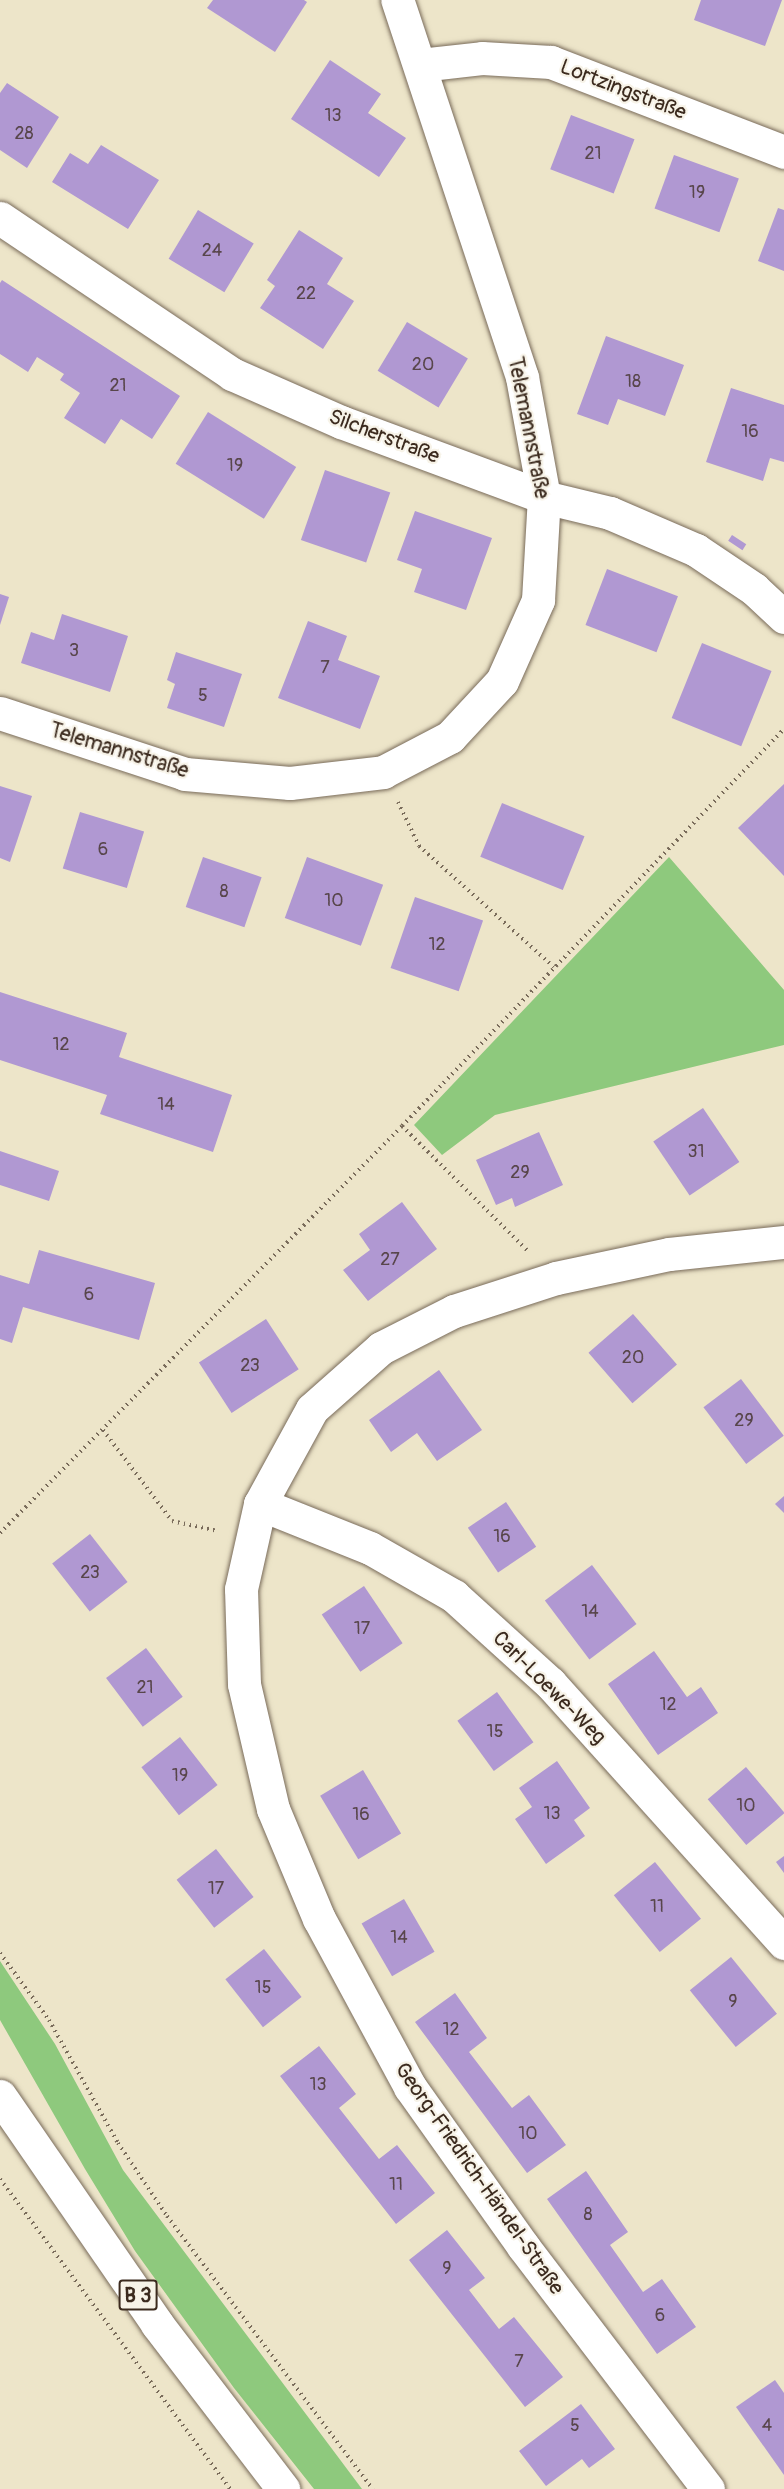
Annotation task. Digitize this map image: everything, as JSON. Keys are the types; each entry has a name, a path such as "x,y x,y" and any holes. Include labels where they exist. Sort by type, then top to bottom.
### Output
{"street":[{"name":"Telemannstraße","path":"0,713 185,774 290,783 383,772 450,737 502,681 538,600 544,497 522,377 397,0"},
{"name":"Lortzingstraße","path":"420,64 482,58 551,62 784,152"},
{"name":"Silcherstraße","path":"0,219 232,374 341,422 544,497 610,513 696,550 754,589 784,617"},
{"name":"Georg-Friedrich-Händel-Straße","path":"708,2489 523,2246 410,2087 319,1919 273,1809 244,1684 241,1589 250,1539 260,1504 312,1409 381,1348 454,1311 556,1278 669,1254 784,1242"},
{"name":"Carl-Loewe-Weg","path":"260,1504 370,1548 454,1596 550,1683 784,1943"},
{"name":"B 3","path":"0,2096 157,2324 283,2489"}],"path":[{"path":"0,1533 402,1126 784,729"},
{"path":"383,772 419,846 554,967"},
{"path":"402,1126 556,1278"},
{"path":"103,1430 172,1521 250,1539"},
{"path":"0,1953 49,2020 118,2144 161,2207 373,2489"},
{"path":"0,2179 230,2489"}],"green space":[{"path":"669,857 784,990 784,1045 495,1115 442,1155 414,1125"},
{"path":"0,1961 55,2044 123,2170 362,2489 314,2489 234,2388 135,2251 0,2020"}],"building":[{"path":"213,0 304,0 307,2 275,52 207,8"},
{"path":"701,0 782,0 765,46 694,20"},
{"path":"330,60 381,94 368,113 406,138 379,177 291,119"},
{"path":"7,83 59,117 27,168 0,150 0,93"},
{"path":"571,115 634,139 614,194 550,169"},
{"path":"101,145 159,180 128,229 52,182 70,153 88,164"},
{"path":"674,155 739,179 719,232 655,209"},
{"path":"778,208 784,210 784,271 758,261"},
{"path":"198,210 254,243 224,292 169,259"},
{"path":"299,230 343,258 327,284 354,301 323,349 260,308 275,286 267,280"},
{"path":"2,280 180,396 152,439 121,419 105,444 64,418 80,393 60,380 64,374 37,357 28,372 0,354 0,283"},
{"path":"407,322 468,359 439,407 378,371"},
{"path":"606,336 684,365 665,416 618,399 608,425 577,414"},
{"path":"731,388 784,405 784,462 770,458 763,481 706,462"},
{"path":"208,412 296,467 264,519 176,464"},
{"path":"325,470 390,492 366,562 301,540"},
{"path":"415,511 492,538 466,610 414,592 422,569 397,560"},
{"path":"732,535 746,544 742,550 728,541"},
{"path":"607,569 678,596 656,652 585,625"},
{"path":"0,594 9,597 0,625"},
{"path":"62,614 128,636 110,692 21,663 31,632 54,640"},
{"path":"308,621 347,636 338,660 380,676 360,729 278,698"},
{"path":"702,643 772,671 741,746 672,718"},
{"path":"176,652 242,674 224,727 167,708 175,684 167,680"},
{"path":"784,784 784,876 738,828"},
{"path":"0,786 32,796 10,862 0,858"},
{"path":"502,803 585,836 563,890 480,857"},
{"path":"80,812 144,832 127,888 63,868"},
{"path":"203,857 262,877 244,927 186,907"},
{"path":"307,857 383,885 361,946 285,918"},
{"path":"415,897 483,920 459,991 391,968"},
{"path":"0,992 127,1033 119,1057 232,1095 213,1152 100,1114 107,1095 0,1060"},
{"path":"703,1108 739,1162 690,1195 653,1142"},
{"path":"539,1132 563,1185 515,1207 512,1198 496,1205 476,1160"},
{"path":"0,1151 59,1171 49,1201 0,1185"},
{"path":"402,1202 437,1249 368,1301 343,1270 370,1250 359,1234"},
{"path":"39,1250 155,1283 139,1340 23,1307 12,1343 0,1339 0,1275 29,1284"},
{"path":"633,1314 677,1365 632,1403 588,1353"},
{"path":"266,1319 299,1369 232,1413 199,1363"},
{"path":"439,1370 482,1430 437,1461 417,1433 391,1452 369,1420"},
{"path":"741,1379 784,1436 746,1464 703,1407"},
{"path":"784,1496 784,1513 775,1504"},
{"path":"506,1502 536,1547 498,1572 468,1528"},
{"path":"90,1534 128,1582 90,1612 52,1564"},
{"path":"592,1565 637,1624 589,1660 545,1601"},
{"path":"364,1586 403,1643 360,1672 322,1615"},
{"path":"146,1648 183,1697 143,1727 106,1678"},
{"path":"654,1651 687,1697 701,1687 718,1713 658,1755 608,1684"},
{"path":"497,1692 533,1742 494,1771 457,1721"},
{"path":"180,1737 218,1785 179,1815 141,1767"},
{"path":"557,1761 590,1808 574,1820 585,1836 546,1864 515,1819 532,1807 519,1788"},
{"path":"746,1767 784,1812 746,1845 708,1799"},
{"path":"363,1770 401,1833 358,1859 320,1796"},
{"path":"216,1849 254,1897 214,1928 177,1880"},
{"path":"784,1856 784,1873 776,1862"},
{"path":"655,1862 701,1919 660,1952 614,1895"},
{"path":"404,1899 434,1952 392,1976 362,1923"},
{"path":"264,1949 302,1997 263,2027 225,1979"},
{"path":"731,1957 777,2014 736,2047 690,1990"},
{"path":"455,1993 487,2038 469,2052 512,2108 529,2095 566,2145 527,2173 415,2022"},
{"path":"319,2046 356,2094 339,2108 379,2159 397,2145 435,2193 396,2224 280,2076"},
{"path":"586,2171 628,2232 610,2245 643,2292 662,2279 696,2327 657,2354 547,2199"},
{"path":"447,2230 485,2278 469,2290 499,2329 514,2317 563,2377 525,2407 409,2260"},
{"path":"775,2380 784,2393 784,2475 736,2407"},
{"path":"581,2404 615,2449 589,2468 582,2459 546,2486 519,2451"}]}
